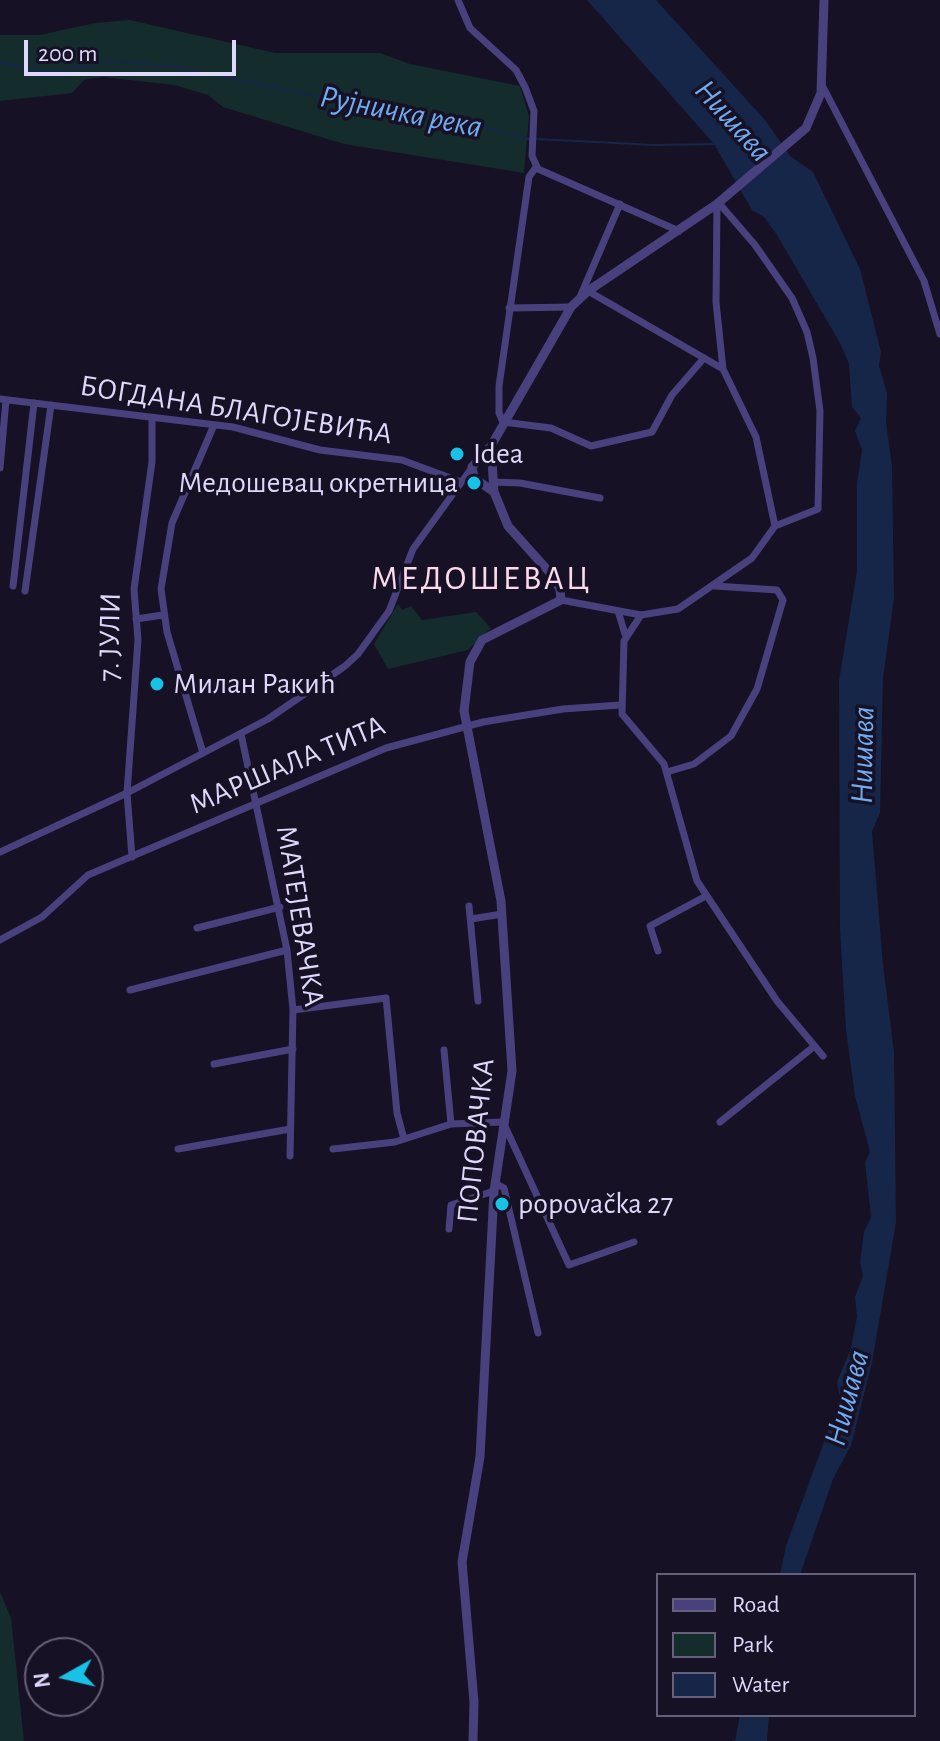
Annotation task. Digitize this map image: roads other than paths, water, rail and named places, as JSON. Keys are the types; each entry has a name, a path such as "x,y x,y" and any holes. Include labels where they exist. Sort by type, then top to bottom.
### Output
{"street":[{"path":"458,0 470,28 516,70 534,111 532,145 536,167 545,174 679,231"},
{"path":"718,203 792,298 807,332 821,424 818,509 775,526 752,558 678,609 641,615 561,600 557,582 511,530 479,480 479,459 491,446 571,307 584,294 718,203 797,139 816,112 822,83 824,0"},
{"path":"822,83 833,110 913,258 940,334"},
{"path":"816,112 833,110"},
{"path":"503,422 498,400 508,307 529,177 536,167"},
{"path":"718,203 716,302 723,369 756,437 775,526"},
{"path":"584,294 620,204"},
{"path":"584,294 723,369"},
{"path":"508,307 571,307"},
{"path":"503,422 551,428 591,446 644,434 654,430 672,395 704,358"},
{"path":"0,468 3,400"},
{"name":"БОГДАНА БЛАГОЈЕВИЋА","path":"3,400 152,420 233,427 320,450 402,460 479,480 520,483 600,498"},
{"path":"13,586 34,403"},
{"path":"25,591 51,405"},
{"name":"7. ЈУЛИ","path":"132,857 127,793 136,619 134,589 152,462 152,420"},
{"path":"203,753 163,615 162,571 172,523 214,425"},
{"path":"0,852 127,793 241,734 318,687 358,654 396,599 413,549 492,464 491,446"},
{"path":"479,459 492,464"},
{"path":"667,772 694,764 731,736 757,689 783,600 777,590 715,586"},
{"name":"ПОПОВАЧКА","path":"473,1741 474,1702 462,1562 480,1457 494,1187 512,1071 502,914 465,726 468,674 482,640 561,600"},
{"path":"618,611 625,634 620,705 628,723 660,757 667,772 688,859 706,896 812,1048 823,1056"},
{"path":"136,619 163,615"},
{"path":"625,634 641,615"},
{"name":"МАРШАЛА ТИТА","path":"0,940 53,909 88,875 386,748 465,726 563,709 620,705"},
{"name":"МАТЕЈЕВАЧКА","path":"241,734 287,950 293,1010 290,1156"},
{"path":"658,951 650,926 706,896"},
{"path":"469,906 478,1001"},
{"path":"197,928 280,907"},
{"path":"471,919 502,914"},
{"path":"130,990 287,950"},
{"path":"293,1010 386,998 397,1113 404,1139"},
{"path":"720,1122 812,1048"},
{"path":"214,1064 293,1049"},
{"path":"444,1050 451,1124"},
{"path":"333,1149 404,1139 451,1124 503,1122 569,1265 634,1242"},
{"path":"178,1149 290,1129"},
{"path":"449,1229 451,1205 494,1187 504,1188 538,1333"}],"water":[{"name":"Нишава","path":"587,0 656,0 765,120 790,156 813,172 860,269 881,352 879,366 887,393 886,422 892,466 894,598 883,678 880,813 872,831 894,1052 896,1222 872,1363 851,1445 833,1479 801,1573 780,1573 786,1546 840,1398 837,1382 851,1348 857,1317 855,1297 863,1276 860,1262 864,1232 871,1217 865,1162 870,1152 855,1096 846,1030 840,929 839,681 857,571 857,484 862,450 855,431 861,418 852,407 849,364 840,343 777,235 764,217 752,210 714,144"},
{"path":"740,1717 769,1717 767,1741 735,1741"}],"waterway":[{"name":"Рујничка река","path":"0,63 53,72 109,61 171,66 384,110 459,120 529,139"},
{"name":"Рујничка река","path":"536,139 654,145 717,144"}],"place":[{"name":"Idea","path":"457,454"},
{"name":"Медошевац окретница","path":"474,483"},
{"name":"Милан Ракић","path":"157,684"},
{"name":"popovačka 27","path":"502,1204"}],"district":[{"name":"МЕДОШЕВАЦ","path":"481,579"}]}
